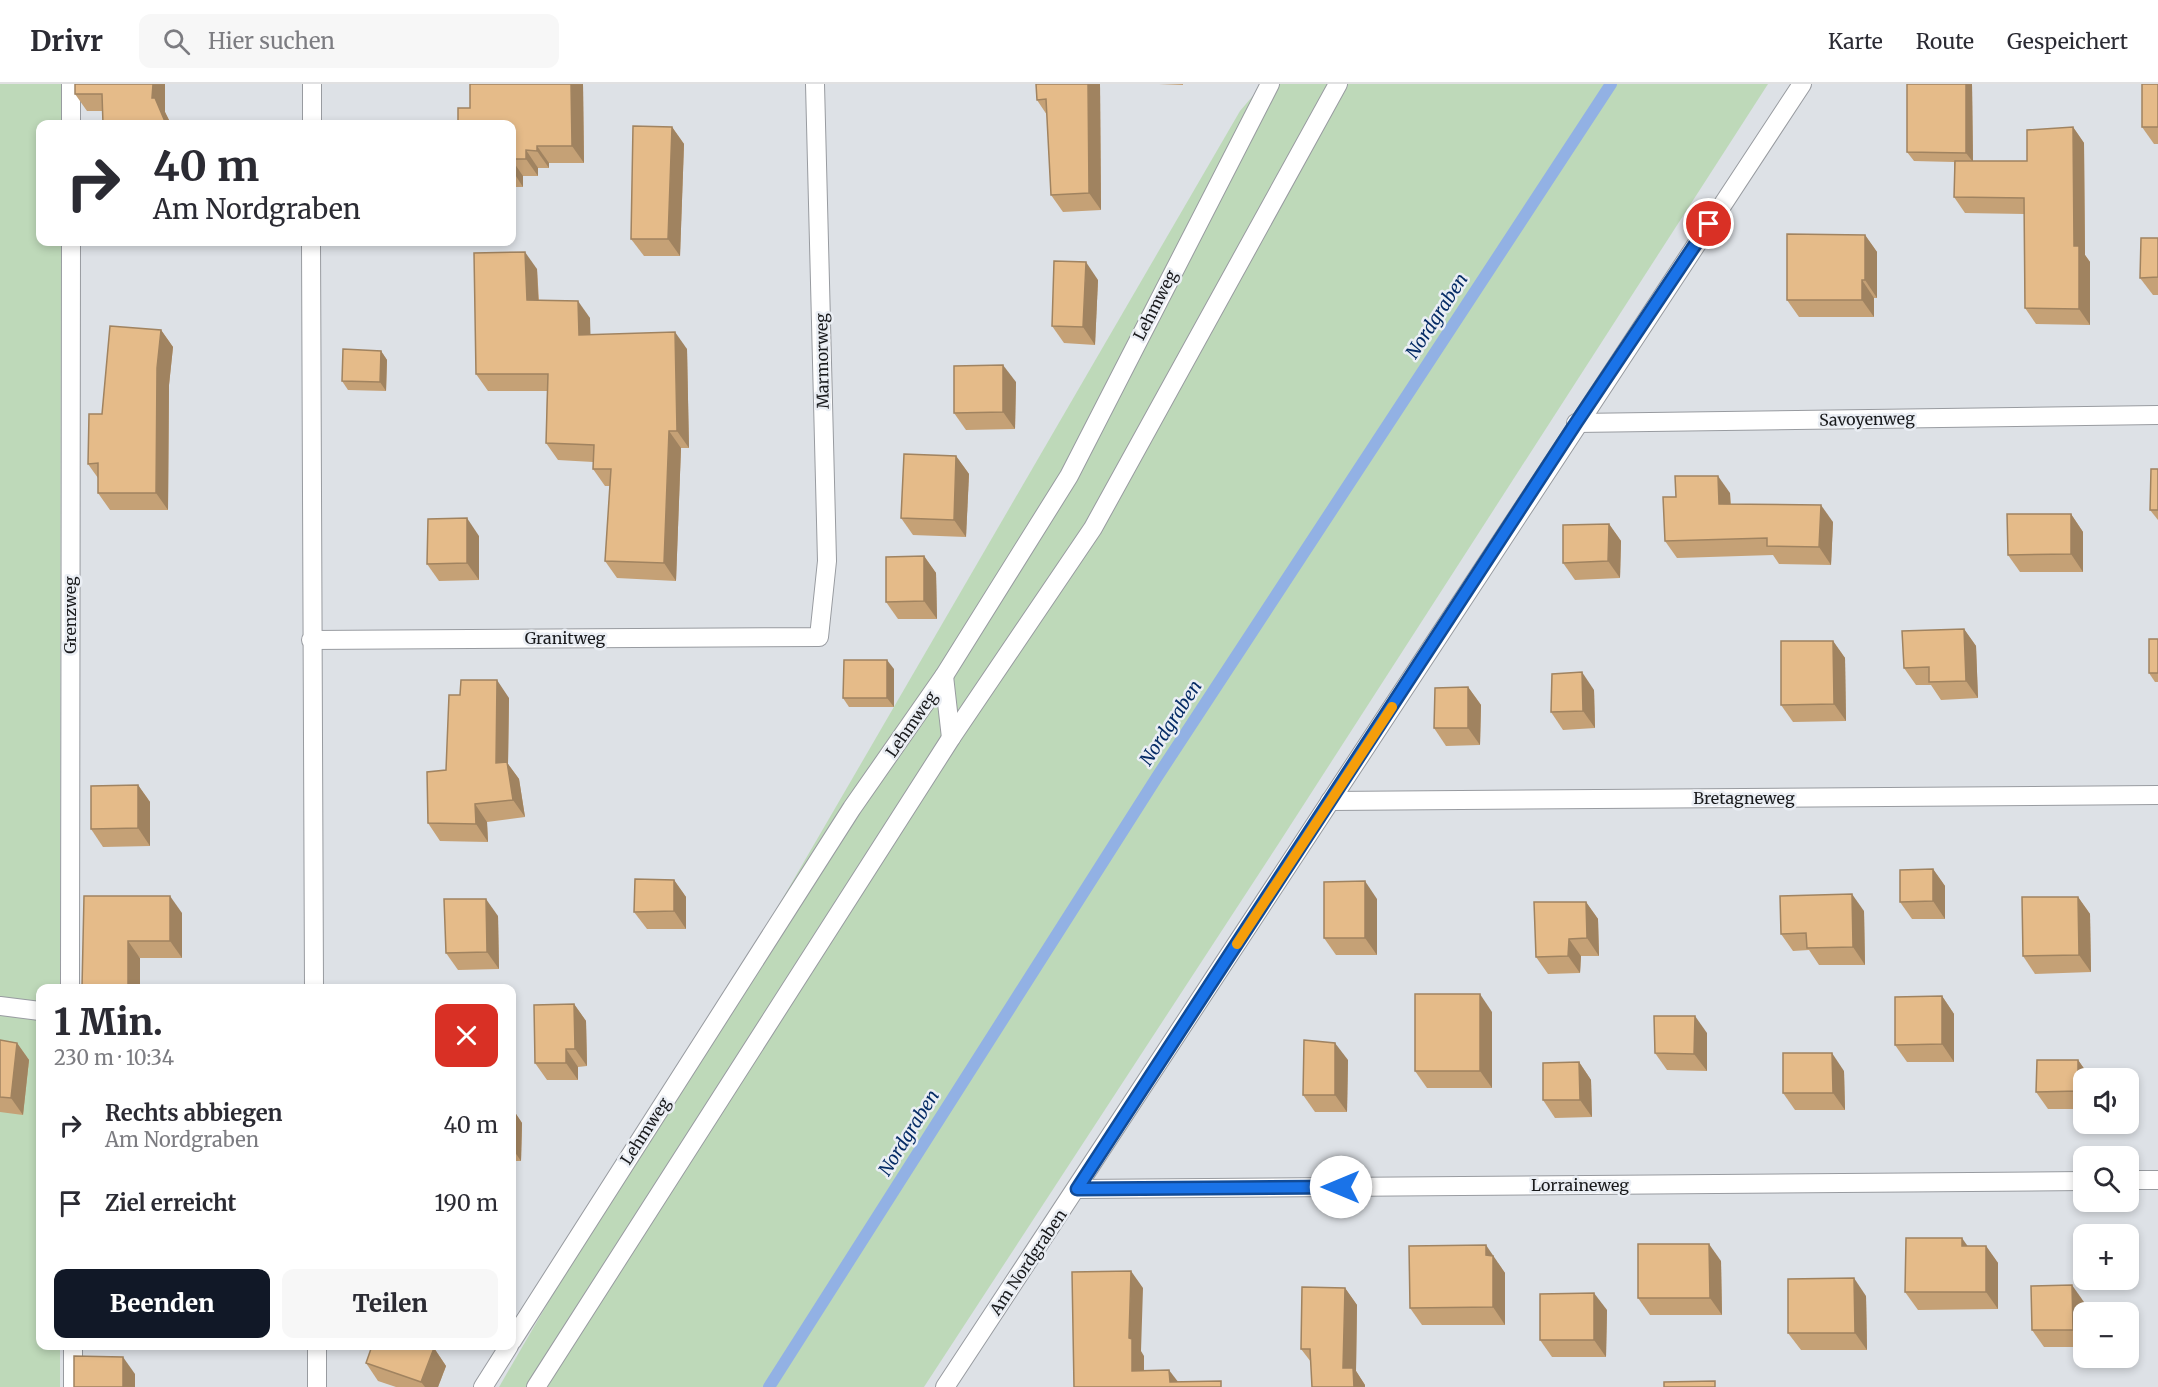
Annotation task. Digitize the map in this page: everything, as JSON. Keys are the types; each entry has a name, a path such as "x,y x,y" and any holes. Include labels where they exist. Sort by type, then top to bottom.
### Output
{"lane":[{"path":"71,84 71,120"},
{"path":"312,84 312,120"},
{"name":"Marmorweg","path":"815,84 827,561 819,637"},
{"name":"Lehmweg","path":"516,1335 852,808 944,676 1069,476 1270,84"},
{"path":"536,1387 951,738 1092,528 1338,84"},
{"name":"Am Nordgraben","path":"945,1387 1077,1189 1576,423 1802,84"},
{"name":"Grenzweg","path":"70,984 71,246"},
{"path":"311,246 314,984"},
{"name":"Savoyenweg","path":"1576,423 2158,414"},
{"name":"Granitweg","path":"311,640 819,637"},
{"path":"944,676 951,738"},
{"name":"Bretagneweg","path":"1330,801 2158,795"},
{"path":"0,1006 36,1010"},
{"path":"2139,1180 2158,1180"},
{"name":"Lorraineweg","path":"1077,1189 2073,1181"},
{"path":"72,1350 73,1387"},
{"path":"317,1350 317,1387"},
{"path":"483,1387 506,1350"}],"green space":[{"path":"0,84 61,84 61,120 36,120 36,246 61,246 60,984 36,984 36,1350 60,1350 60,1387 0,1387"},
{"path":"1263,84 1768,84 1279,843 924,1387 499,1387 1240,111"}],"building":[{"path":"75,84 153,84 152,98 155,98 164,120 103,120 102,94 75,94"},
{"path":"470,84 571,84 572,146 537,146 537,151 526,150 526,159 516,159 516,120 458,120 458,108 470,108"},
{"path":"1036,84 1088,84 1089,193 1051,195 1046,99 1037,100"},
{"path":"1907,84 1966,84 1966,153 1907,152"},
{"path":"2142,84 2158,84 2158,127 2142,127"},
{"path":"633,126 672,127 668,239 631,239"},
{"path":"2073,127 2074,246 2079,246 2079,309 2025,308 2024,198 1954,197 1955,161 2027,161 2027,130"},
{"path":"1787,234 1865,235 1865,280 1862,280 1862,300 1787,300"},
{"path":"2141,238 2158,238 2158,277 2140,278"},
{"path":"525,252 527,300 578,301 579,335 675,332 677,431 669,431 664,563 605,561 611,469 593,469 594,445 546,443 548,374 476,374 474,253"},
{"path":"1054,261 1086,262 1083,327 1052,326"},
{"path":"110,326 161,330 157,368 156,493 98,493 98,463 88,464 89,414 102,414"},
{"path":"343,349 381,351 380,382 342,381"},
{"path":"1003,365 1003,412 954,413 954,366"},
{"path":"904,454 956,456 954,520 901,518"},
{"path":"2151,469 2158,469 2158,510 2150,510"},
{"path":"1675,476 1718,476 1719,504 1821,505 1819,547 1767,546 1767,538 1665,541 1663,497 1676,497"},
{"path":"2007,514 2071,514 2071,554 2008,555"},
{"path":"467,518 467,563 427,564 428,519"},
{"path":"1609,524 1608,561 1563,563 1563,525"},
{"path":"924,556 924,601 886,602 886,557"},
{"path":"1964,629 1966,681 1929,682 1929,667 1904,668 1902,631"},
{"path":"2149,639 2158,639 2158,673 2149,673"},
{"path":"1781,641 1833,641 1834,704 1781,705"},
{"path":"844,660 887,660 887,698 843,698"},
{"path":"1582,672 1583,711 1551,712 1552,674"},
{"path":"461,680 497,680 496,763 507,762 513,800 475,804 476,824 428,823 427,772 446,770 449,695 460,695"},
{"path":"1468,687 1468,728 1434,728 1435,688"},
{"path":"138,785 138,828 91,829 91,786"},
{"path":"1933,869 1933,901 1900,902 1900,870"},
{"path":"635,879 674,880 674,911 634,912"},
{"path":"1365,881 1365,938 1324,938 1324,882"},
{"path":"1852,894 1853,947 1807,948 1806,933 1781,934 1780,896"},
{"path":"84,896 170,896 170,941 128,941 128,984 82,984"},
{"path":"2022,897 2078,897 2079,955 2023,956"},
{"path":"444,899 486,899 487,952 446,953"},
{"path":"1534,902 1586,902 1587,938 1569,939 1568,956 1536,957"},
{"path":"1415,994 1480,994 1480,1071 1415,1071"},
{"path":"1942,996 1942,1044 1895,1045 1895,997"},
{"path":"574,1004 575,1049 566,1049 566,1063 535,1063 534,1005"},
{"path":"1654,1016 1695,1016 1694,1054 1655,1053"},
{"path":"0,1040 17,1043 11,1098 0,1097"},
{"path":"1304,1040 1335,1043 1335,1095 1303,1095"},
{"path":"1783,1053 1832,1053 1833,1093 1783,1093"},
{"path":"2037,1060 2078,1060 2078,1068 2073,1068 2073,1091 2036,1092"},
{"path":"1579,1062 1580,1100 1543,1100 1543,1063"},
{"path":"1906,1238 1962,1238 1962,1246 1986,1246 1986,1292 1905,1292"},
{"path":"1638,1244 1709,1244 1710,1298 1638,1298"},
{"path":"1486,1245 1486,1255 1493,1256 1493,1307 1410,1308 1409,1246"},
{"path":"1131,1271 1129,1338 1132,1339 1132,1371 1169,1370 1170,1382 1221,1381 1221,1387 1074,1387 1072,1272"},
{"path":"1854,1278 1855,1333 1788,1333 1788,1279"},
{"path":"2072,1285 2073,1330 2032,1330 2031,1286"},
{"path":"1302,1287 1345,1288 1343,1368 1353,1368 1354,1387 1312,1387 1310,1349 1301,1349"},
{"path":"1594,1293 1594,1340 1540,1340 1540,1294"},
{"path":"371,1350 433,1350 421,1382 366,1363"},
{"path":"74,1356 123,1357 123,1387 74,1387"},
{"path":"1715,1381 1715,1387 1664,1387 1664,1382"}],"waterway":[{"name":"Nordgraben","path":"769,1387 1157,777 1611,84"}],"slow traffic":[{"path":"1237,944 1392,707"}],"route":[{"path":"1341,1187 1077,1189 1576,423 1709,224"}]}
